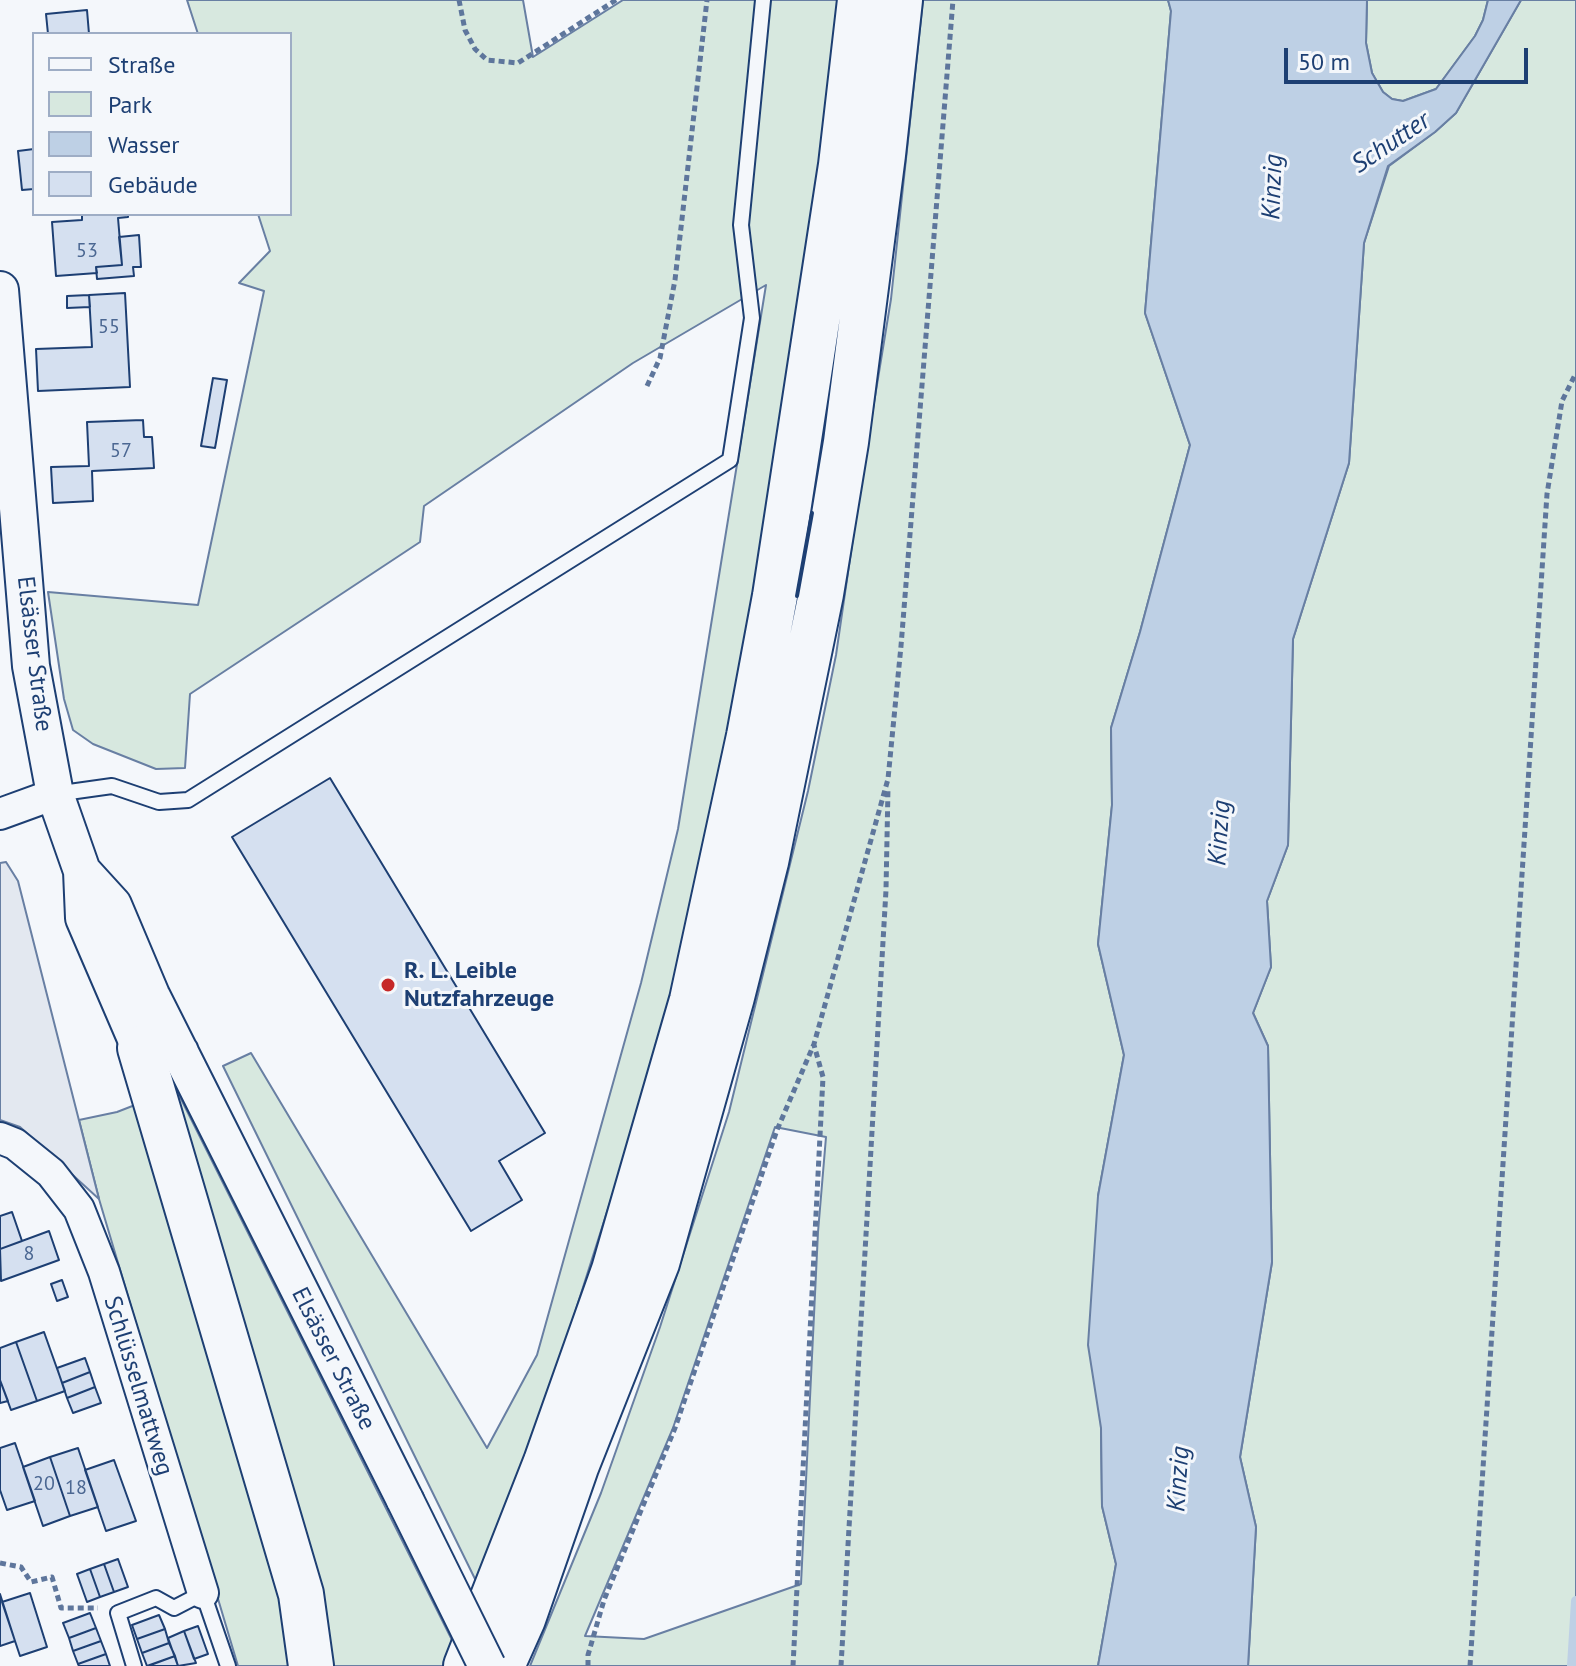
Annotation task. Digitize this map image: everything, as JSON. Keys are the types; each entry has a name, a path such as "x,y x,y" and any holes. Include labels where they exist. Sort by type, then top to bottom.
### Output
{"highway":[{"path":"466,1666 546,1462 614,1270 692,1000 749,736 775,596 841,165 860,0"},
{"path":"502,1666 523,1619 576,1467 657,1263 732,997 766,862 821,594 846,442 900,0"},
{"path":"160,1050 301,1594 311,1666"}],"street":[{"name":"Elsässer Straße","path":"0,290 26,624 55,794 82,871 84,918 160,1050 405,1500 487,1666"},
{"path":"0,814 55,794"},
{"name":"Schlüsselmattweg","path":"0,1138 15,1144 51,1173 79,1209 104,1272 203,1593"}],"lane":[{"path":"55,794 112,786 159,802 188,800 730,460 752,318 741,225 763,0"},
{"path":"134,1666 118,1613 156,1598 174,1608 203,1593"},
{"name":"Schlüsselmattweg","path":"203,1593 228,1666"}],"path":[{"path":"459,0 465,30 475,49 487,60 518,63 616,0"},
{"path":"647,386 660,358 675,280 707,0"},
{"path":"841,1666 885,906 888,779 953,0"},
{"path":"1470,1666 1547,494 1562,401 1576,373"},
{"path":"588,1666 588,1655 604,1600 675,1428 777,1130 814,1044 888,779"},
{"path":"793,1666 823,1077 814,1044"},
{"path":"0,1563 21,1567 31,1582 52,1577 61,1608 93,1606 118,1613"}],"green space":[{"path":"187,0 523,0 533,57 623,0 840,0 832,94 746,670 675,980 634,1127 550,1391 478,1585 223,1066 251,1053 487,1448 537,1355 641,983 678,829 766,285 633,363 424,506 420,542 190,694 185,768 156,769 93,744 73,730 64,699 48,592 198,605 264,291 239,283 270,251 259,216 292,216 292,32 197,32"},
{"path":"923,0 1168,0 1171,11 1145,313 1190,445 1111,728 1112,805 1098,944 1124,1055 1098,1196 1102,1506 1116,1564 1098,1666 530,1666 601,1493 660,1327 729,1112 808,791 836,655 891,299","holes":["775,1127 826,1137 818,1232 801,1584 644,1639 585,1636 673,1428"]},
{"path":"1367,0 1488,0 1475,36 1436,89 1403,101 1392,99 1383,92 1372,73 1366,43"},
{"path":"1521,0 1576,0 1576,1666 1248,1666 1256,1527 1240,1457 1272,1262 1268,1046 1253,1013 1271,967 1267,901 1288,845 1293,639 1349,463 1364,243 1389,166 1456,113"},
{"path":"176,1089 455,1646 446,1666 238,1666 99,1199 79,1120 117,1112"}],"shaded area":[{"path":"6,862 18,881 99,1199 20,1127 0,1120 0,863"}],"water":[{"path":"1168,0 1367,0 1366,43 1372,73 1383,92 1392,99 1403,101 1436,89 1475,36 1488,0 1521,0 1456,113 1388,166 1364,243 1349,463 1293,639 1288,845 1267,901 1271,967 1253,1013 1268,1046 1272,1262 1240,1457 1256,1527 1248,1666 1098,1666 1116,1564 1102,1506 1101,1428 1088,1345 1098,1196 1124,1055 1098,944 1112,805 1111,728 1190,445 1145,313 1171,11"}],"building":[{"path":"87,10 89,32 48,32 46,14"},
{"path":"32,149 32,189 22,190 18,151"},
{"path":"82,216 128,216 118,218 122,265 96,267 97,273 56,276 52,222 82,220"},
{"path":"139,235 141,267 133,267 134,276 97,279 96,267 122,265 119,237"},
{"path":"125,293 130,387 38,391 36,349 92,347 89,295"},
{"path":"89,295 90,307 67,308 67,296"},
{"path":"213,378 227,380 215,448 201,446"},
{"path":"143,420 144,437 152,437 154,468 92,471 93,501 53,503 51,467 89,466 87,422"},
{"name":"R. L. Leible Nutzfahrzeuge","path":"330,778 545,1133 499,1161 522,1200 471,1231 232,837"},
{"path":"12,1212 22,1241 0,1249 0,1216"},
{"path":"49,1231 59,1260 1,1281 0,1249"},
{"path":"62,1280 68,1297 57,1301 51,1284"},
{"path":"44,1332 65,1391 37,1401 16,1342"},
{"path":"16,1342 37,1401 11,1410 0,1380 0,1348"},
{"path":"85,1358 90,1372 62,1383 57,1368"},
{"path":"90,1372 95,1387 67,1398 62,1383"},
{"path":"0,1380 8,1401 0,1403"},
{"path":"95,1387 101,1403 73,1413 67,1398"},
{"path":"15,1443 35,1501 7,1510 0,1490 0,1448"},
{"path":"78,1448 98,1507 70,1516 50,1457"},
{"path":"50,1457 70,1516 43,1526 23,1467"},
{"path":"114,1460 136,1521 106,1531 85,1470"},
{"path":"118,1559 128,1587 114,1592 104,1564"},
{"path":"104,1564 114,1592 100,1597 90,1569"},
{"path":"90,1569 100,1597 87,1602 77,1574"},
{"path":"30,1593 47,1647 20,1656 2,1602"},
{"path":"0,1594 15,1641 0,1646"},
{"path":"90,1613 96,1628 69,1638 63,1623"},
{"path":"159,1615 165,1629 137,1639 132,1625"},
{"path":"198,1626 208,1654 194,1659 184,1631"},
{"path":"96,1628 101,1641 73,1651 69,1638"},
{"path":"165,1629 169,1643 142,1653 137,1639"},
{"path":"184,1631 196,1663 178,1666 168,1638"},
{"path":"101,1641 106,1654 78,1664 73,1651"},
{"path":"169,1643 175,1656 147,1666 142,1653"},
{"path":"106,1654 110,1666 78,1664"},
{"path":"175,1656 178,1666 148,1666"}],"waterway":[{"path":"1572,1666 1576,1601"}],"wall":[{"path":"797,596 812,513"}],"place":[{"name":"R. L. Leible Nutzfahrzeuge","path":"388,985"}],"water label":[{"name":"Schutter","path":"1391,143"},
{"name":"Kinzig","path":"1273,187"},
{"name":"Kinzig","path":"1220,833"},
{"name":"Kinzig","path":"1179,1479"}]}
